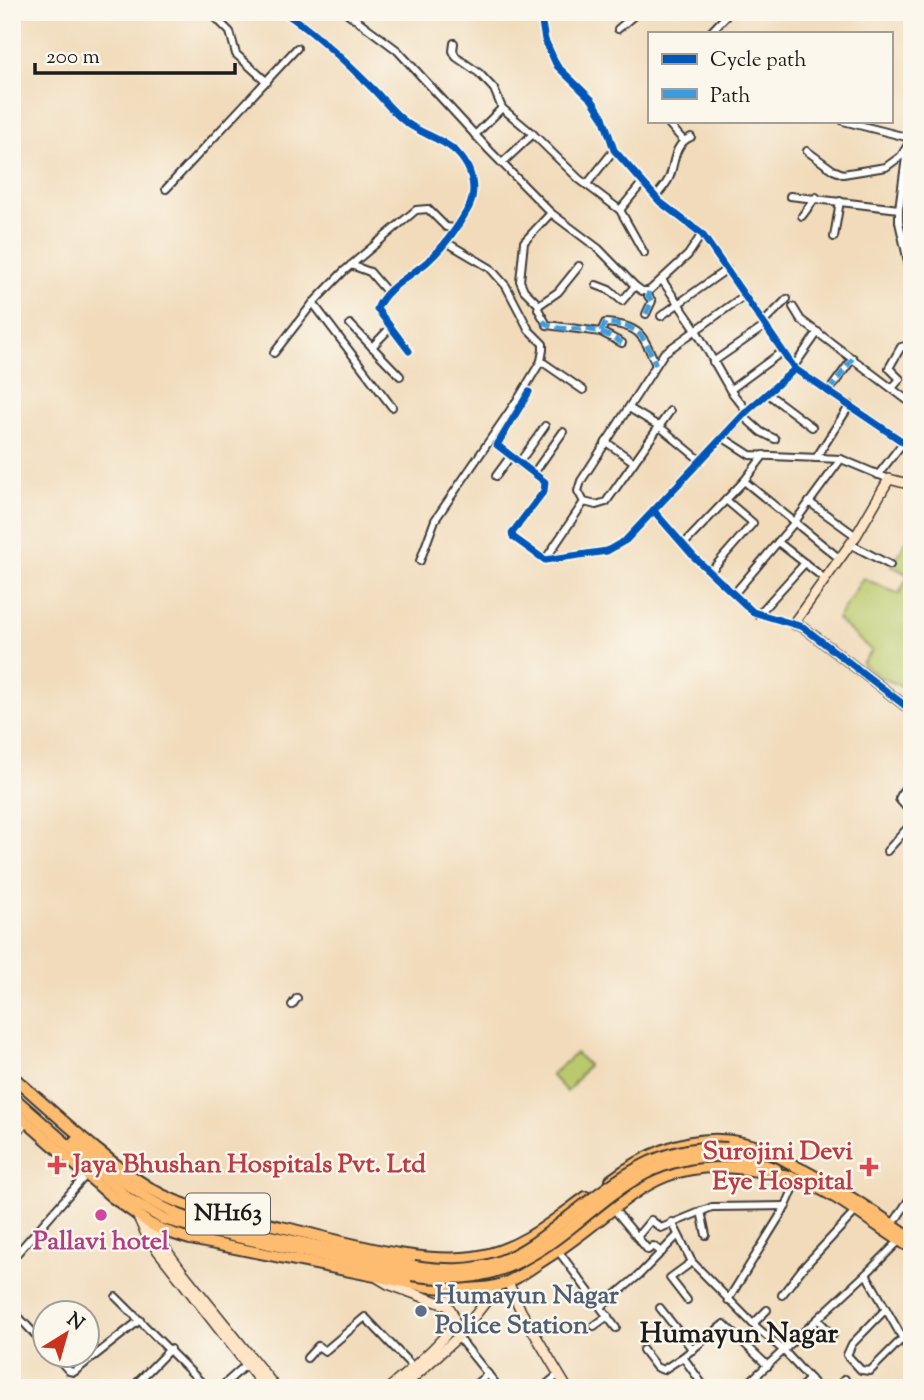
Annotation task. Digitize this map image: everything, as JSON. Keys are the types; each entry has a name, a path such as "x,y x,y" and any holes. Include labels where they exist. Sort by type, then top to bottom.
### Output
{"highway":[{"name":"NH163","path":"12,1076 113,1162 154,1191 197,1207 394,1252 434,1258 466,1258 505,1249 543,1229 635,1162 690,1141 725,1140 747,1143 767,1151 912,1248"},
{"path":"12,1083 131,1189 175,1214 193,1220 446,1270 480,1267 512,1256 542,1238 611,1184 642,1164 683,1150 712,1147 727,1152"},
{"path":"12,1096 109,1183 163,1219 228,1236 437,1278 482,1275 515,1264 646,1172 685,1158 727,1152 759,1154 798,1173"},
{"name":"NH163","path":"12,1109 112,1197 162,1230 190,1239 430,1287 467,1289 503,1284 558,1251 649,1184 679,1170 710,1165 798,1173 868,1207 912,1238"},
{"path":"553,1221 568,1243"}],"street":[{"path":"209,12 230,32 236,54 267,82"},
{"path":"283,12 367,83 407,123 442,141 463,159 471,173 474,186 470,204 446,243 428,261 388,292 377,309 409,351"},
{"path":"346,12 397,50 551,213 599,249 642,291 649,291 688,256 702,234"},
{"path":"540,12 545,40 556,66 593,100 603,117 614,150 660,202 702,234 794,368 912,449"},
{"path":"618,29 638,12"},
{"path":"711,32 727,12"},
{"path":"454,43 453,51 456,57 479,73 495,89 502,108 579,179 620,211 644,253"},
{"path":"166,189 298,48"},
{"path":"475,135 502,108"},
{"path":"847,122 911,138 907,148 899,209 899,222 909,266"},
{"path":"669,124 683,140"},
{"path":"502,163 533,134"},
{"path":"656,196 669,180 676,152 683,140 691,137"},
{"path":"807,151 832,170 843,174 886,167 907,148"},
{"path":"587,184 614,150"},
{"path":"620,211 643,182"},
{"path":"790,196 899,209"},
{"path":"802,216 816,197"},
{"path":"834,237 840,201"},
{"path":"274,353 313,303 351,265 416,210 428,209 446,227 454,228"},
{"path":"551,213 524,242 520,281 524,290 539,307 547,325 600,331 622,343"},
{"path":"419,561 439,513 541,361 543,344 529,330 506,286 490,268 446,243"},
{"path":"351,265 370,272 388,292"},
{"path":"539,307 558,292 579,266"},
{"path":"661,316 727,269"},
{"path":"662,280 696,330 745,414 761,432 775,439"},
{"path":"596,285 622,301 635,286"},
{"path":"646,314 652,301 648,296 649,291"},
{"path":"670,411 606,502 596,505 584,502 578,491 581,481 664,353 745,295"},
{"path":"713,362 764,325 787,299"},
{"path":"313,303 392,407"},
{"path":"793,307 802,320 907,400"},
{"path":"600,331 605,323 619,324 636,330 658,363"},
{"path":"350,324 400,376"},
{"path":"372,347 390,328"},
{"path":"529,392 497,442 499,448 545,482 544,491 512,533 513,537 545,560 607,551 626,540 722,437 794,368 818,332"},
{"path":"893,387 900,379 889,368 891,363 901,348 905,346 912,350"},
{"path":"730,390 783,351"},
{"path":"829,391 853,358"},
{"path":"541,361 583,390"},
{"path":"768,394 811,427"},
{"path":"816,458 850,405"},
{"path":"629,408 660,428 700,460"},
{"path":"519,463 545,426"},
{"path":"878,475 912,431"},
{"path":"534,473 563,432"},
{"path":"722,437 750,455 841,459 888,479 912,485"},
{"path":"606,442 634,463"},
{"path":"684,544 744,481 764,455"},
{"path":"496,475 510,457"},
{"path":"734,594 794,523 841,459"},
{"path":"793,624 853,540 888,479"},
{"path":"744,481 840,559"},
{"path":"710,572 753,523 726,500"},
{"path":"545,560 584,502"},
{"path":"809,502 853,540 890,565"},
{"path":"653,510 710,572 758,615 803,627 912,711"},
{"path":"778,541 825,579"},
{"path":"758,615 805,563"},
{"path":"912,775 899,799 912,814"},
{"path":"887,851 912,823"},
{"path":"292,1005 298,998"},
{"path":"12,1134 26,1122"},
{"path":"729,1300 786,1206 798,1173"},
{"path":"12,1259 87,1174"},
{"path":"893,1224 912,1195"},
{"path":"637,1237 651,1220 661,1228 712,1208 786,1206"},
{"path":"613,1208 648,1250 653,1246 662,1252"},
{"path":"701,1211 706,1236"},
{"path":"782,1295 856,1211"},
{"path":"137,1214 148,1238 249,1363 276,1388"},
{"path":"672,1222 692,1262 753,1324 785,1351 818,1388"},
{"path":"150,1224 265,1388"},
{"path":"543,1229 616,1328"},
{"path":"601,1307 678,1235"},
{"path":"743,1388 899,1241"},
{"path":"687,1300 670,1278 692,1262"},
{"path":"866,1274 911,1353"},
{"path":"376,1276 388,1284 448,1306 453,1312 454,1322 450,1331 389,1388"},
{"path":"402,1388 458,1337 503,1284 567,1388"},
{"path":"116,1297 207,1388"},
{"path":"660,1308 693,1350"},
{"path":"886,1309 852,1344 847,1354 861,1370 870,1371 903,1338"},
{"path":"12,1310 32,1331"},
{"path":"753,1324 767,1310"},
{"path":"307,1357 318,1346 325,1351 365,1317 413,1367"},
{"path":"594,1326 608,1317"},
{"path":"102,1350 140,1320"},
{"path":"818,1320 833,1335"},
{"path":"643,1350 656,1367 663,1370 724,1324 768,1366"},
{"path":"458,1337 499,1388"},
{"path":"132,1388 170,1349"},
{"path":"683,1357 705,1388"},
{"path":"220,1388 249,1363"},
{"path":"471,1388 488,1374"},
{"path":"542,1388 559,1374"},
{"path":"800,1388 810,1379"},
{"path":"836,1388 845,1379"}],"green space":[{"path":"912,531 912,691 880,677 862,663 872,651 837,619 863,578 899,594 909,575 892,566"},
{"path":"576,1053 588,1065 567,1092 551,1075"}],"marked path":[{"path":"646,314 652,301 648,296 649,291"},
{"path":"543,321 553,327 600,332 622,343"},
{"path":"601,332 605,323 633,329 643,339 656,365"},
{"path":"829,391 853,358"}],"cycle path":[{"path":"283,12 330,48 402,119 452,148 470,172 473,189 471,201 456,229 433,256 386,295 377,309 409,351"},
{"path":"540,12 545,40 557,66 592,100 603,117 614,150 660,202 702,234 795,369 912,448"},
{"path":"529,392 497,445 545,482 544,491 512,533 513,537 545,560 607,551 626,540 747,411 795,369"},
{"path":"653,510 694,557 753,612 803,627 912,711"}],"place":[{"name":"Jaya Bhushan Hospitals Pvt. Ltd","path":"57,1165"},
{"name":"Surojini Devi Eye Hospital","path":"869,1167"},
{"name":"Pallavi hotel","path":"101,1215"},
{"name":"Humayun Nagar Police Station","path":"421,1311"}],"district":[{"name":"Humayun Nagar","path":"739,1335"}]}
